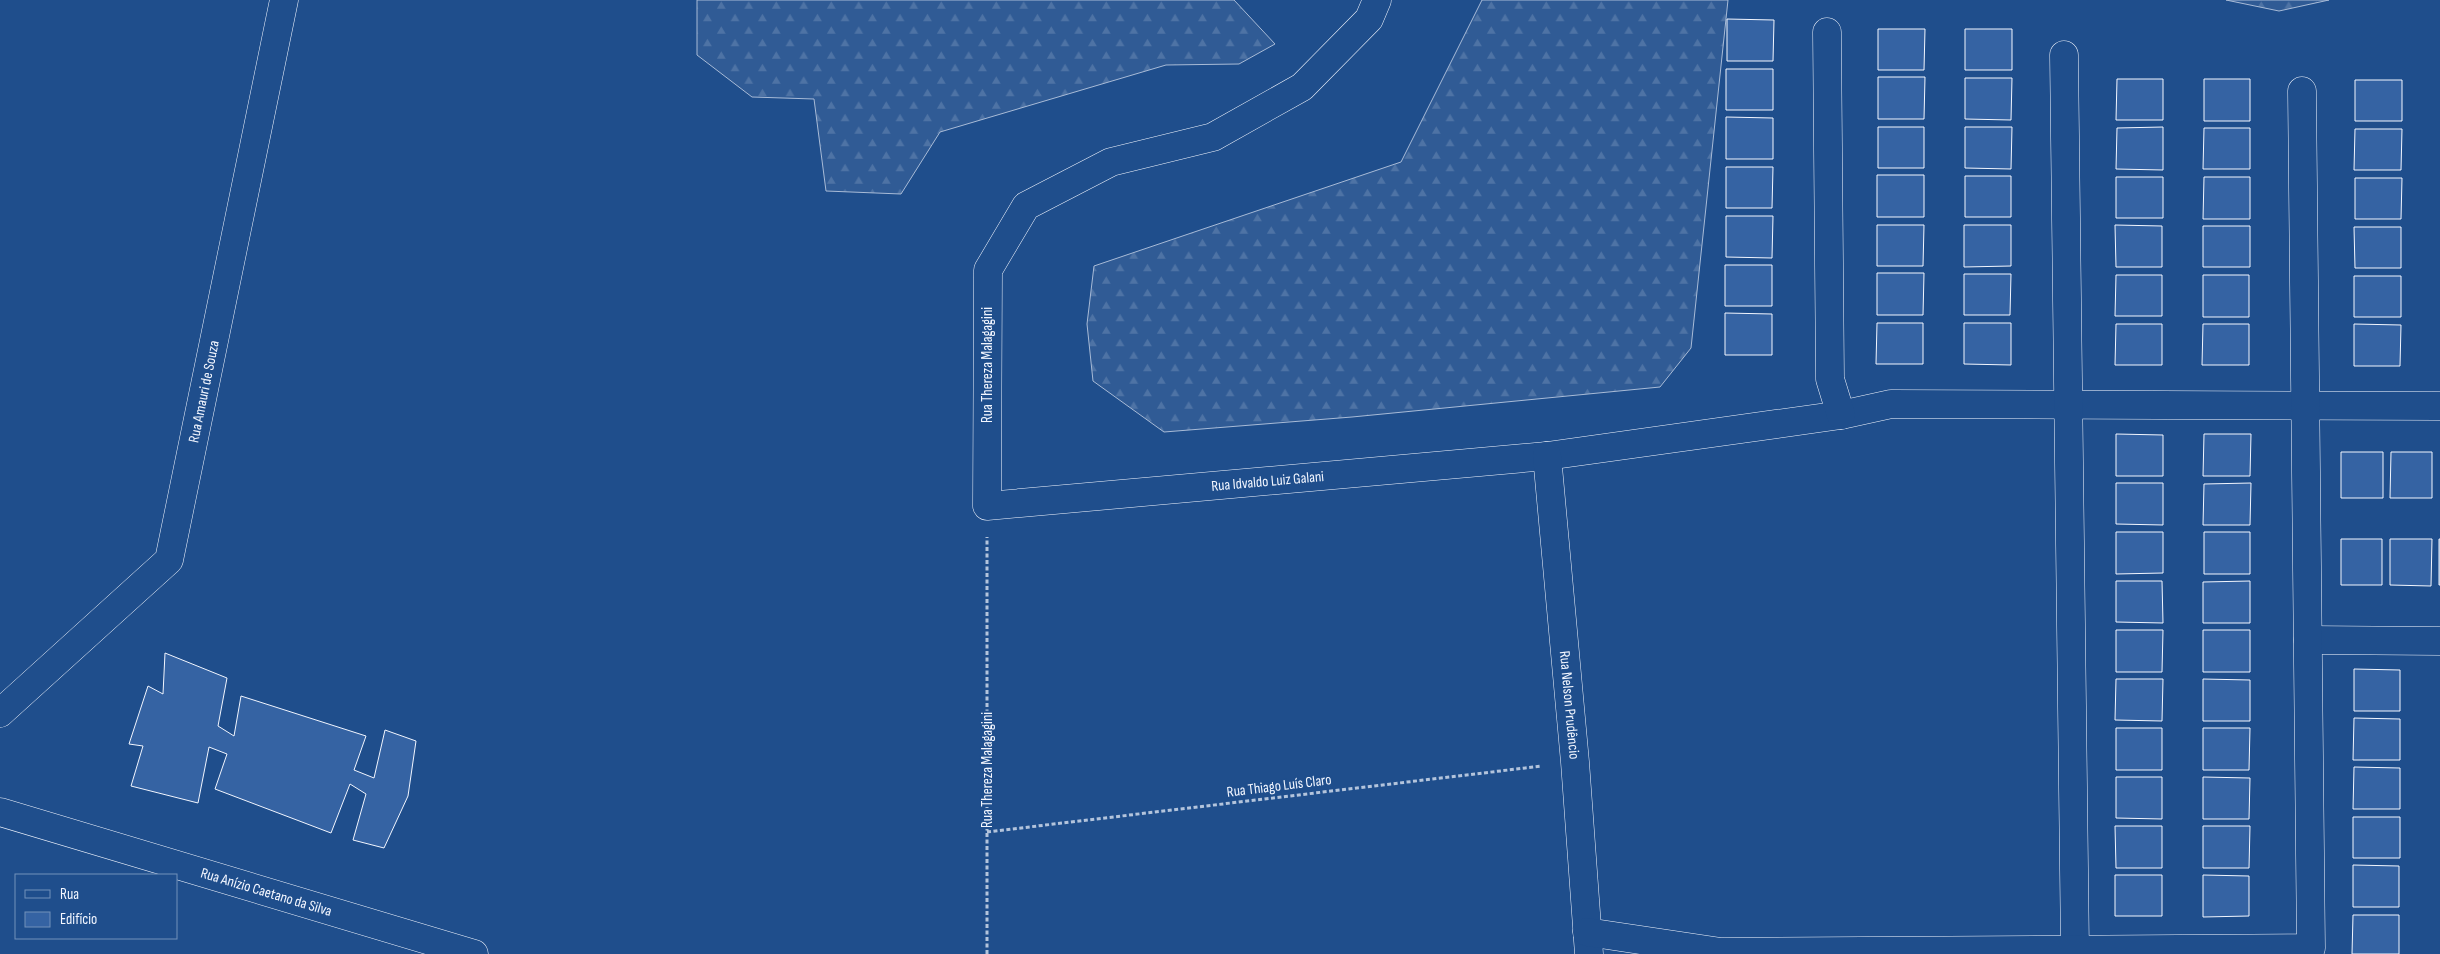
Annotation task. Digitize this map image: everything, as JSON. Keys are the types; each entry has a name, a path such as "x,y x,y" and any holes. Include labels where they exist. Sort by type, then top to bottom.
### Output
{"street":[{"name":"Rua Amauri de Souza","path":"0,713 169,560 284,0"},
{"name":"Rua Thereza Malagagini","path":"987,506 988,270 1026,206 1111,162 1213,137 1302,87 1369,19 1377,0"},
{"path":"1826,32 1830,379 1841,415"},
{"path":"2064,55 2075,950"},
{"path":"1588,943 1721,952 2311,948 2302,91"},
{"name":"Rua Idvaldo Luiz Galani","path":"987,506 1548,456 1841,415 1891,404 2440,406"},
{"name":"Rua Nelson Prudêncio","path":"1548,456 1575,762 1588,943"},
{"path":"2308,640 2440,641"},
{"name":"Rua Anízio Caetano da Silva","path":"0,812 474,954"}],"path":[{"name":"Rua Thereza Malagagini","path":"987,506 987,954"},
{"name":"Rua Thiago Luís Claro","path":"987,832 1575,762"}],"green space":[{"path":"697,0 1234,0 1275,44 1239,64 1166,65 940,132 901,194 826,191 814,99 752,97 697,55"},
{"path":"1482,0 1728,0 1691,348 1660,387 1352,417 1164,432 1093,381 1087,324 1094,266 1401,162"},
{"path":"2226,0 2329,0 2279,11"}],"building":[{"path":"1727,19 1774,20 1773,61 1727,61"},
{"path":"1878,29 1925,29 1924,70 1878,70"},
{"path":"1965,29 2012,29 2012,70 1965,70"},
{"path":"1726,69 1773,69 1773,110 1726,110"},
{"path":"1878,77 1925,77 1924,119 1878,119"},
{"path":"1965,78 2012,78 2011,120 1965,119"},
{"path":"2117,79 2163,79 2163,120 2116,120"},
{"path":"2204,79 2250,79 2250,121 2204,121"},
{"path":"2355,80 2402,80 2402,121 2355,121"},
{"path":"1726,117 1773,118 1773,159 1726,159"},
{"path":"1878,127 1924,127 1924,168 1878,168"},
{"path":"1965,127 2012,127 2011,169 1965,168"},
{"path":"2163,127 2163,170 2116,169 2117,128"},
{"path":"2204,128 2250,128 2250,169 2203,169"},
{"path":"2355,129 2402,129 2401,170 2354,170"},
{"path":"1726,167 1773,167 1772,208 1726,208"},
{"path":"1877,175 1924,175 1924,217 1877,217"},
{"path":"1965,176 2011,176 2011,217 1965,217"},
{"path":"2116,177 2163,177 2163,218 2116,218"},
{"path":"2204,177 2250,177 2250,219 2203,219"},
{"path":"2355,178 2402,178 2401,219 2355,219"},
{"path":"1726,216 1773,216 1772,258 1726,257"},
{"path":"1877,225 1924,225 1923,266 1877,266"},
{"path":"1964,225 2011,225 2011,266 1964,267"},
{"path":"2115,225 2162,226 2162,267 2116,267"},
{"path":"2203,226 2250,226 2250,267 2203,267"},
{"path":"2354,227 2401,227 2401,268 2355,268"},
{"path":"1725,265 1772,265 1772,306 1725,306"},
{"path":"1877,273 1924,273 1923,315 1877,315"},
{"path":"1964,274 2011,274 2010,315 1964,315"},
{"path":"2116,275 2162,275 2162,316 2115,316"},
{"path":"2203,275 2249,275 2249,317 2203,317"},
{"path":"2354,276 2401,276 2401,317 2354,317"},
{"path":"1725,313 1772,314 1772,355 1725,355"},
{"path":"1877,323 1923,323 1923,364 1876,364"},
{"path":"1964,323 2011,323 2011,365 1964,364"},
{"path":"2116,324 2162,324 2162,365 2115,365"},
{"path":"2203,324 2249,324 2249,365 2202,365"},
{"path":"2354,324 2401,325 2400,366 2354,366"},
{"path":"2116,434 2163,435 2163,476 2116,476"},
{"path":"2204,434 2251,434 2250,476 2203,476"},
{"path":"2341,452 2383,452 2383,498 2341,498"},
{"path":"2391,452 2432,452 2432,498 2390,498"},
{"path":"2116,483 2163,483 2163,525 2116,524"},
{"path":"2251,483 2250,525 2203,525 2204,484"},
{"path":"2116,532 2163,532 2163,573 2116,574"},
{"path":"2204,532 2250,532 2250,574 2204,574"},
{"path":"2341,539 2382,539 2382,585 2341,585"},
{"path":"2390,539 2432,539 2431,586 2390,585"},
{"path":"2440,539 2440,585 2439,585"},
{"path":"2116,581 2162,581 2163,623 2116,622"},
{"path":"2250,581 2250,623 2203,623 2203,582"},
{"path":"2116,630 2163,630 2162,672 2116,672"},
{"path":"2203,630 2250,630 2250,672 2203,672"},
{"path":"165,653 227,678 218,726 234,736 241,696 366,736 354,770 374,778 385,730 416,741 408,796 384,848 353,840 366,794 350,784 331,833 215,789 227,754 209,747 198,803 131,786 143,746 129,744 148,686 163,694"},
{"path":"2354,669 2400,670 2400,711 2354,711"},
{"path":"2116,679 2163,679 2162,721 2115,720"},
{"path":"2203,679 2250,680 2250,721 2203,721"},
{"path":"2354,718 2400,719 2400,760 2353,760"},
{"path":"2116,728 2162,728 2162,770 2116,770"},
{"path":"2203,728 2250,728 2249,770 2203,770"},
{"path":"2354,767 2400,768 2400,809 2353,809"},
{"path":"2116,777 2162,777 2162,819 2116,818"},
{"path":"2203,777 2250,778 2249,819 2203,819"},
{"path":"2353,817 2400,817 2400,858 2353,858"},
{"path":"2115,826 2162,826 2162,868 2116,868"},
{"path":"2203,826 2250,826 2249,868 2203,868"},
{"path":"2353,865 2399,866 2399,907 2353,907"},
{"path":"2115,875 2162,875 2162,916 2115,916"},
{"path":"2203,875 2249,876 2249,916 2203,917"},
{"path":"2353,915 2399,915 2399,954 2352,954"}]}
